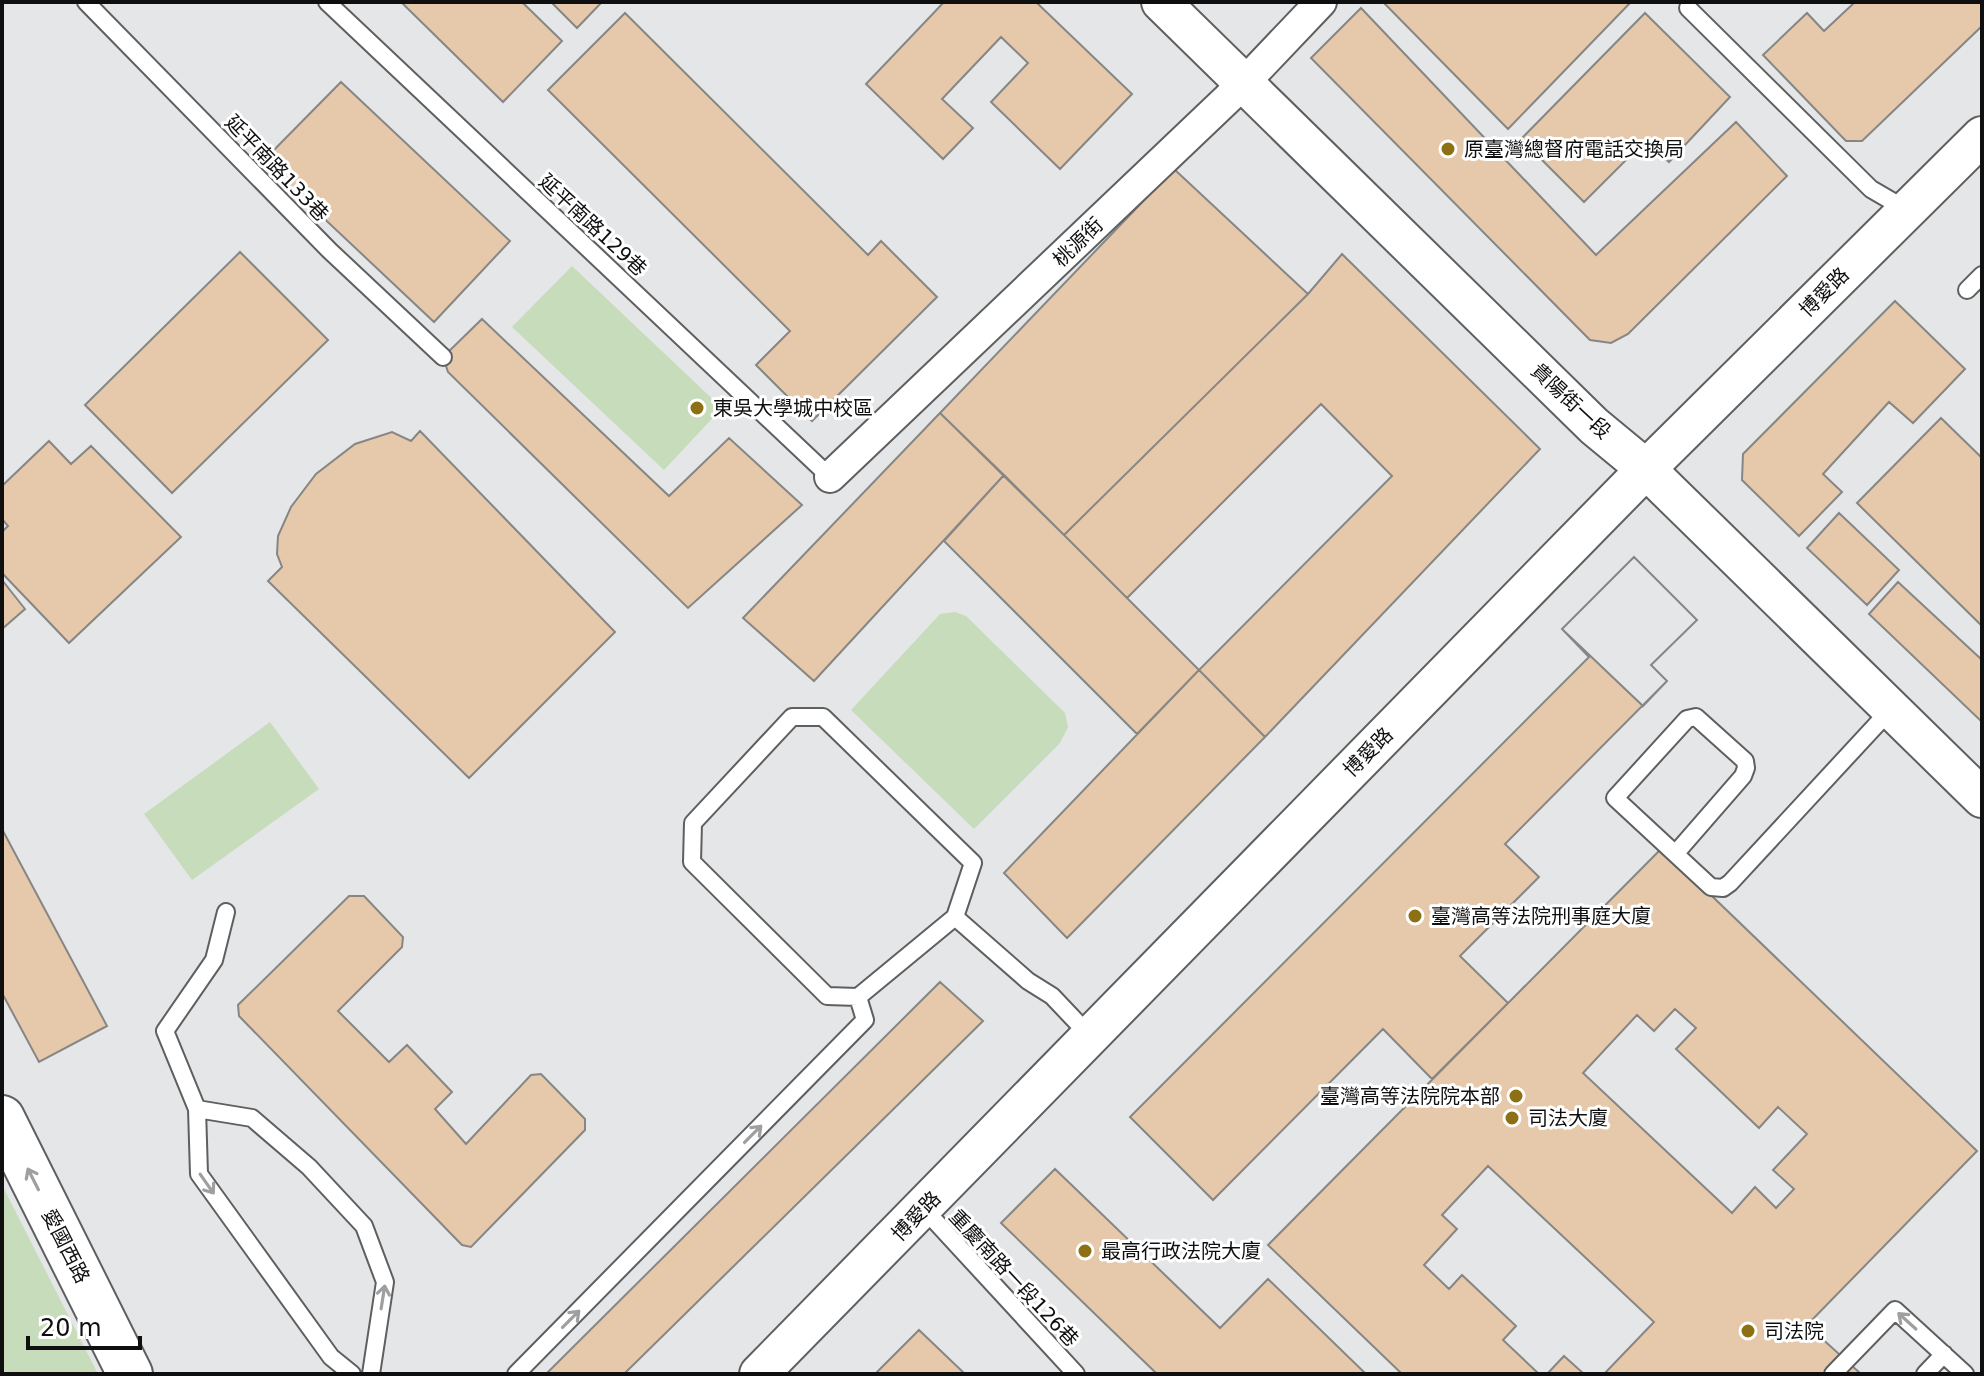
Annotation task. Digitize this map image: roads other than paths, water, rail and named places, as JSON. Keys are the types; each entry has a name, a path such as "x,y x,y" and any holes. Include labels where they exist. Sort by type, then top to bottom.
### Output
{"main road":[{"name":"愛國西路","path":"2,1118 130,1374"}],"street":[{"name":"貴陽街一段","path":"1161,2 1594,426 1646,469 1982,798"},
{"name":"桃源街","path":"830,477 1243,84 1321,2"},
{"name":"博愛路","path":"759,1374 1646,469 1982,136"}],"lane":[{"name":"延平南路133巷","path":"86,2 330,251 443,357"},
{"name":"延平南路129巷","path":"327,2 830,477"},
{"path":"1688,8 1871,189 1907,210"},
{"path":"1967,290 1982,275"},
{"path":"1676,853 1743,776 1746,768 1745,761 1696,717 1687,719 1615,798 1711,887 1723,888 1891,709"},
{"path":"792,717 823,717 973,863 955,917 858,997 827,996 692,862 693,823 792,717"},
{"path":"226,912 214,960 165,1031 197,1109 199,1174 331,1357 352,1374"},
{"path":"955,917 1028,981 1052,996 1089,1035"},
{"path":"516,1374 865,1020 858,997"},
{"path":"197,1109 252,1118 309,1167 364,1226 385,1282 371,1374"},
{"name":"重慶南路一段126巷","path":"924,1209 1076,1374"},
{"path":"1833,1374 1895,1310 1965,1374"},
{"path":"1925,1374 1944,1354"}],"place":[{"name":"原臺灣總督府電話交換局","path":"1448,149"},
{"name":"東吳大學城中校區","path":"697,408"},
{"name":"臺灣高等法院刑事庭大廈","path":"1415,916"},
{"name":"臺灣高等法院院本部","path":"1516,1096"},
{"name":"司法大廈","path":"1512,1118"},
{"name":"最高行政法院大廈","path":"1085,1251"},
{"name":"司法院","path":"1748,1331"}]}
